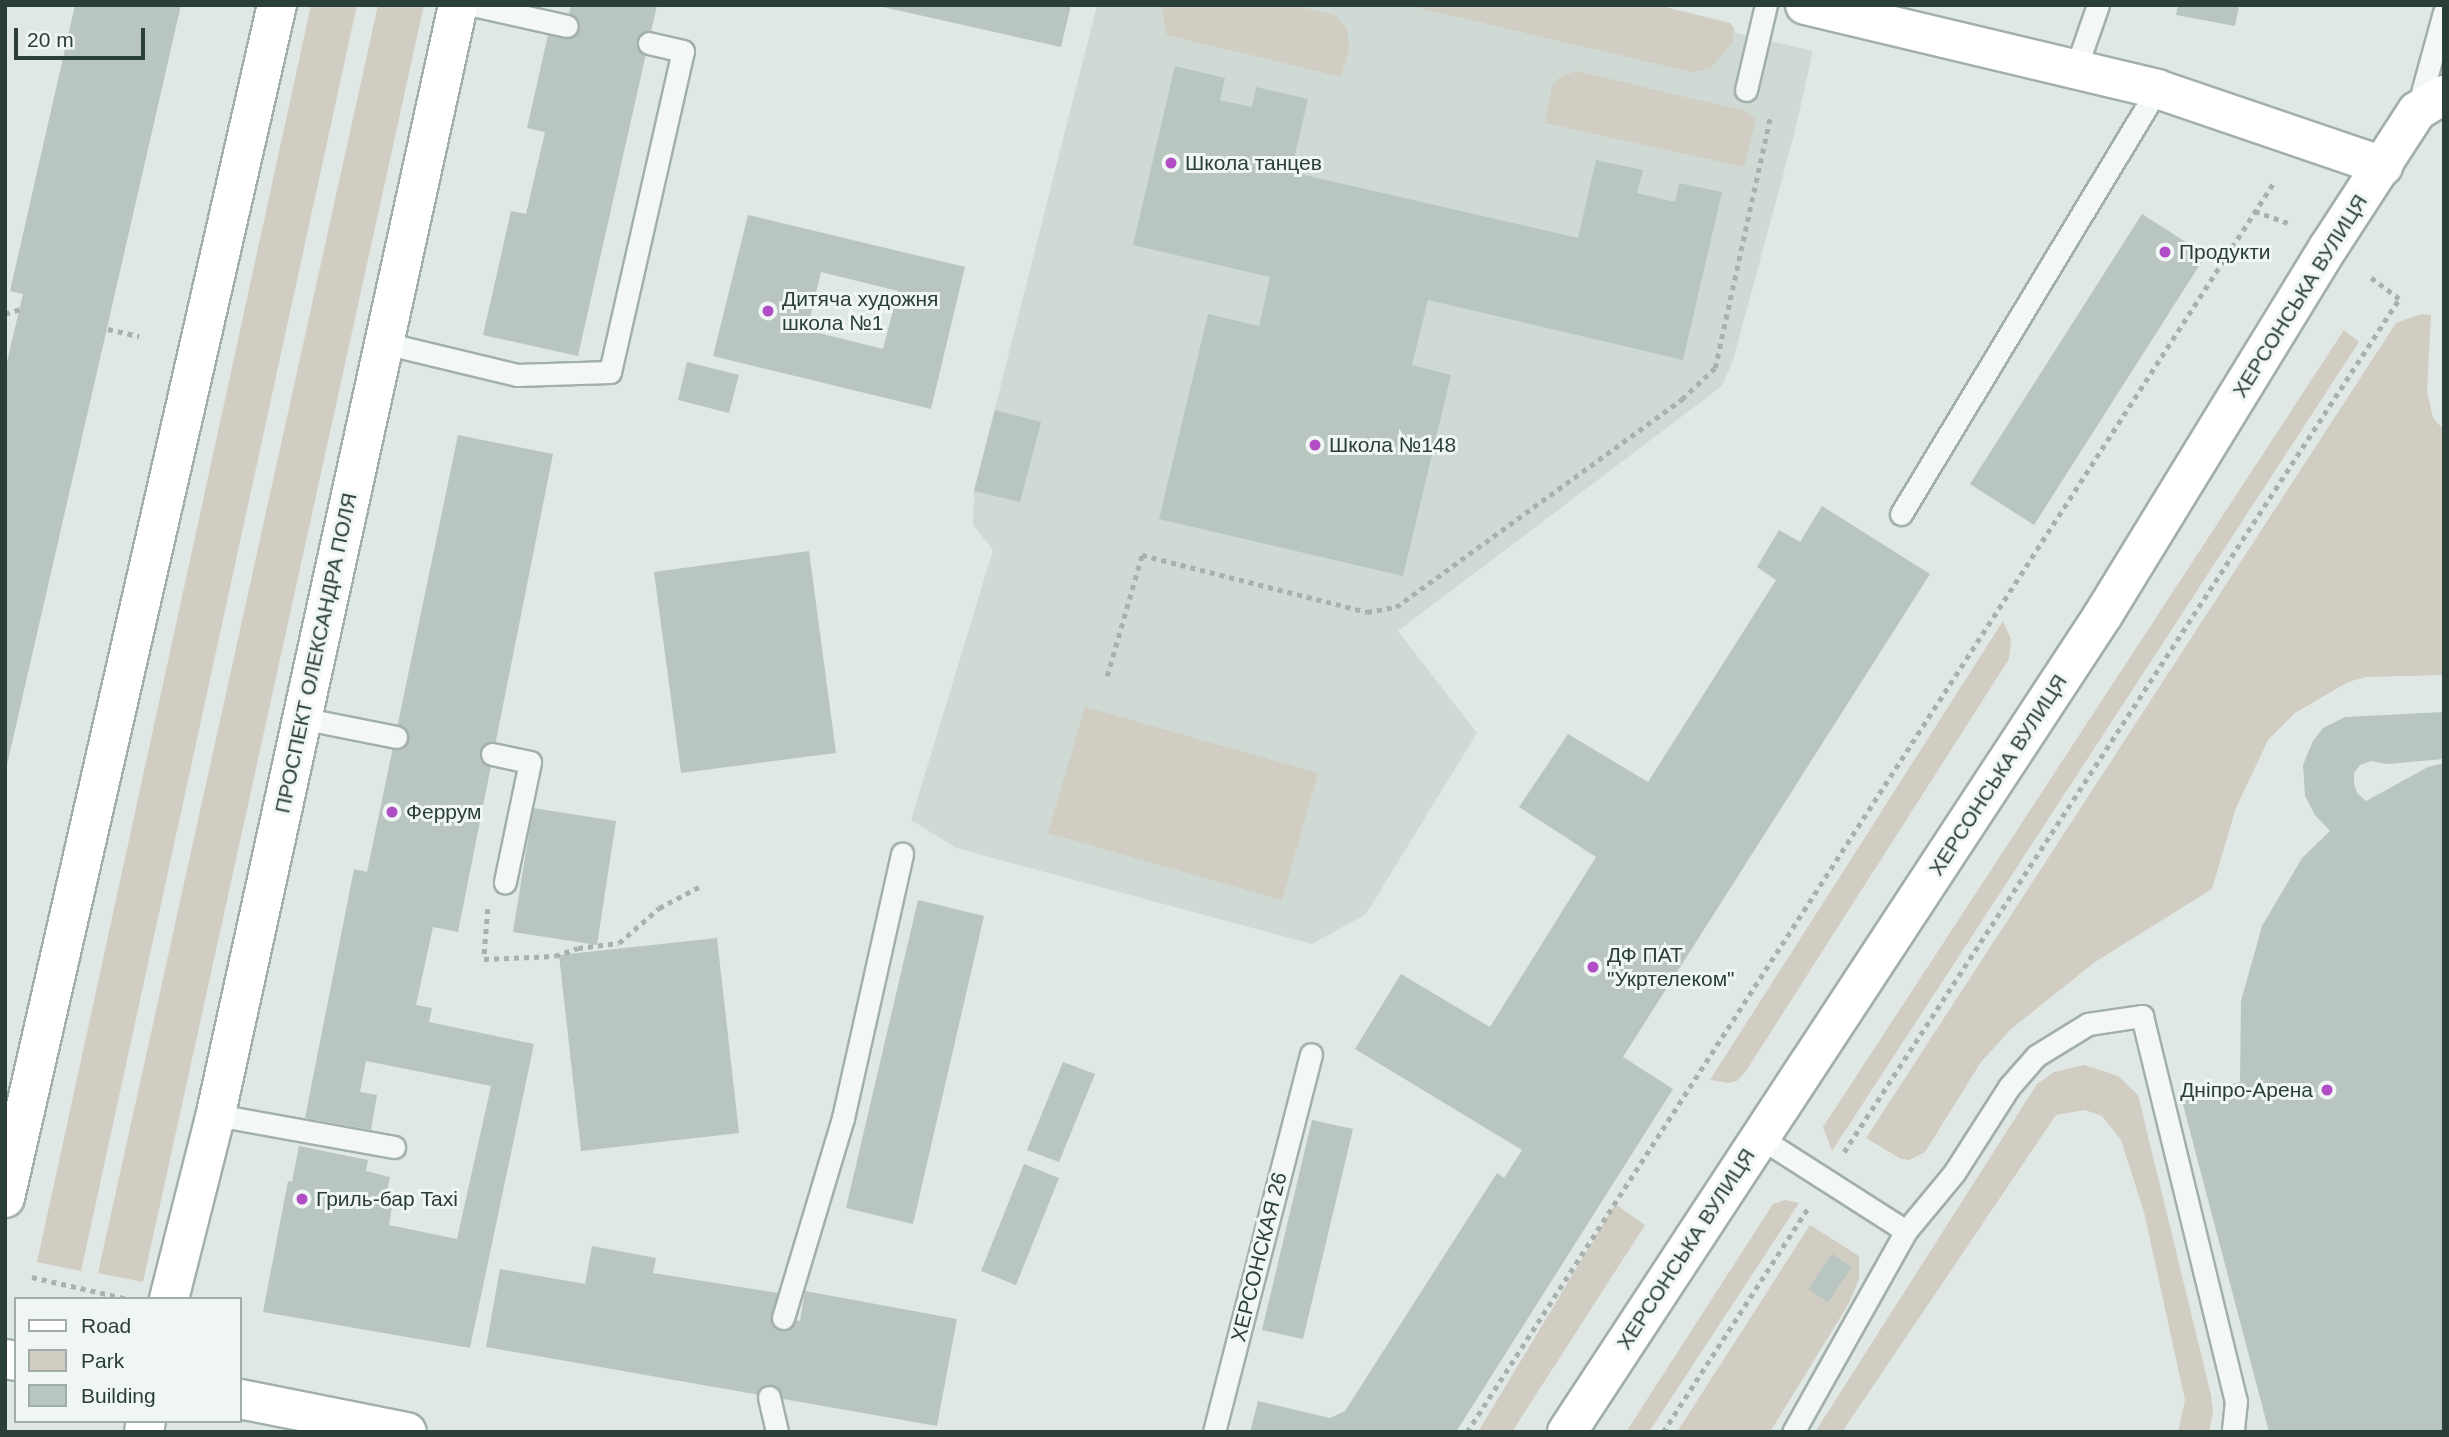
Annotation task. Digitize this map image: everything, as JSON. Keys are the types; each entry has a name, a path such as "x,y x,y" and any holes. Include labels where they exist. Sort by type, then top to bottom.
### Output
{"main road":[{"path":"5,1198 277,5"},
{"name":"ПРОСПЕКТ ОЛЕКСАНДРА ПОЛЯ","path":"170,1297 216,1115 458,5"},
{"path":"1805,5 2157,89 2383,166"},
{"name":"ХЕРСОНСЬКА ВУЛИЦЯ","path":"1567,1432 2104,615 2328,248 2383,166 2430,103"},
{"path":"242,1399 407,1432"}],"lane":[{"path":"473,5 567,26"},
{"path":"1746,90 1766,5"},
{"path":"2076,68 2098,5"},
{"path":"2430,103 2444,12"},
{"path":"384,343 517,375 610,372 683,51 649,43"},
{"path":"1901,514 2157,89"},
{"path":"301,718 396,737"},
{"path":"492,754 530,762 505,882"},
{"path":"783,1318 854,1071 902,854"},
{"path":"1793,1432 1906,1231 1954,1173 2009,1087 2036,1056 2088,1024 2142,1016 2236,1401 2233,1432"},
{"name":"ХЕРСОНСКАЯ 26","path":"1214,1432 1311,1054"},
{"path":"216,1115 394,1147"},
{"path":"1759,1138 1906,1231"},
{"path":"769,1397 777,1432"}],"path":[{"path":"1107,676 1142,555 1367,612 1396,607 1682,399 1715,368 1772,109"},
{"path":"1467,1432 2274,183"},
{"path":"2255,211 2288,223"},
{"path":"1663,1432 2399,299 2370,276"},
{"path":"5,314 20,309"},
{"path":"108,329 138,337"},
{"path":"505,882 487,912 484,958 555,956 578,948 619,943 659,908 699,887"},
{"path":"32,1277 120,1297"}],"shaded area":[{"name":"Школа №148","path":"1097,5 1618,5 1813,51 1795,131 1733,360 1722,386 1398,631 1477,733 1366,914 1312,944 956,848 911,820 993,550 973,525 974,491"}],"green space":[{"path":"311,5 357,5 81,1271 37,1262"},
{"path":"378,5 424,5 143,1282 98,1273"},
{"path":"1161,5 1293,5 1335,15 1347,29 1349,48 1341,77 1167,35"},
{"path":"1406,5 1657,5 1730,23 1734,28 1733,42 1711,68 1692,72"},
{"path":"1576,71 1745,111 1756,119 1744,167 1545,123 1552,86 1560,77"},
{"path":"2421,314 2431,315 2427,391 2433,418 2444,430 2444,675 2366,677 2348,682 2295,713 2268,740 2236,808 2212,889 2095,962 2011,1029 1981,1062 1925,1152 1909,1160 1901,1159 1866,1138 2396,323"},
{"path":"2344,330 2359,342 1832,1151 1823,1127"},
{"path":"2003,621 2011,639 2009,659 1746,1071 1737,1081 1728,1083 1710,1080"},
{"path":"1085,707 1318,773 1282,900 1048,833"},
{"path":"2084,1065 2118,1076 2138,1095 2211,1395 2213,1412 2209,1432 2178,1432 2185,1400 2144,1212 2121,1140 2102,1116 2085,1110 2056,1115 1842,1432 1815,1432 2037,1084 2054,1072"},
{"path":"1785,1200 1799,1203 1649,1432 1626,1432 1773,1204"},
{"path":"1615,1204 1645,1225 1512,1432 1478,1432"},
{"path":"1810,1225 1859,1256 1859,1279 1848,1305 1770,1432 1677,1432"}],"building":[{"path":"75,5 181,5 6,769 5,370 23,294 10,291"},
{"path":"571,5 657,5 578,356 483,335 511,211 526,214 545,132 527,128 548,35 564,38"},
{"path":"874,5 1071,5 1061,47"},
{"path":"2178,5 2239,5 2235,26 2176,15"},
{"path":"1175,66 1225,78 1220,100 1252,107 1256,87 1308,99 1291,172 1578,238 1596,160 1643,170 1637,193 1675,202 1679,183 1722,192 1683,360 1428,300 1412,365 1451,375 1403,576 1159,519 1208,314 1259,326 1270,277 1133,245"},
{"path":"2142,214 2206,255 2034,525 1970,484"},
{"name":"Дитяча художня школа №1","path":"748,215 965,267 931,409 713,356","holes":["821,272 898,291 883,349 807,330"]},
{"path":"687,362 739,375 729,413 678,400"},
{"path":"995,410 1041,422 1020,502 974,491"},
{"path":"458,435 553,454 458,932 433,927 416,1005 432,1008 429,1022 534,1044 470,1348 263,1312 288,1181 292,1182 299,1146 368,1160 366,1171 390,1177 385,1199 393,1201 389,1225 457,1239 491,1086 366,1061 360,1092 377,1095 371,1130 305,1118 354,869 367,872"},
{"path":"1822,506 1930,574 1623,1057 1673,1089 1456,1432 1250,1432 1258,1401 1330,1418 1345,1411 1497,1173 1504,1178 1522,1150 1355,1049 1401,974 1490,1027 1596,857 1519,807 1568,734 1648,782 1776,580 1757,567 1779,530 1800,542"},
{"path":"809,551 836,753 681,773 654,572"},
{"name":"Дніпро-Арена","path":"2444,712 2444,759 2387,764 2371,761 2360,765 2354,773 2354,783 2357,793 2366,801 2428,767 2444,763 2444,1432 2269,1432 2181,1097 2240,1082 2241,1001 2262,926 2302,858 2330,831 2315,815 2305,796 2303,765 2313,741 2323,728 2345,717"},
{"path":"533,808 616,821 597,945 513,932"},
{"path":"918,900 984,916 913,1224 846,1208"},
{"path":"717,938 739,1133 581,1151 559,955"},
{"path":"1063,1062 1095,1074 1059,1162 1027,1150"},
{"path":"1312,1120 1353,1129 1303,1339 1262,1330"},
{"path":"1024,1164 1059,1178 1016,1285 981,1271"},
{"path":"592,1246 656,1258 653,1273 778,1293 774,1317 800,1321 805,1291 957,1319 937,1426 486,1347 500,1269 585,1284"},
{"path":"1832,1254 1852,1267 1828,1302 1808,1289"}],"place":[{"name":"Школа танцев","path":"1171,163"},
{"name":"Продукти","path":"2165,252"},
{"name":"Дитяча художня школа №1","path":"768,311"},
{"name":"Школа №148","path":"1315,445"},
{"name":"Феррум","path":"392,812"},
{"name":"ДФ ПАТ \"Укртелеком\"","path":"1593,967"},
{"name":"Дніпро-Арена","path":"2327,1090"},
{"name":"Гриль-бар Taxi","path":"302,1199"}]}
